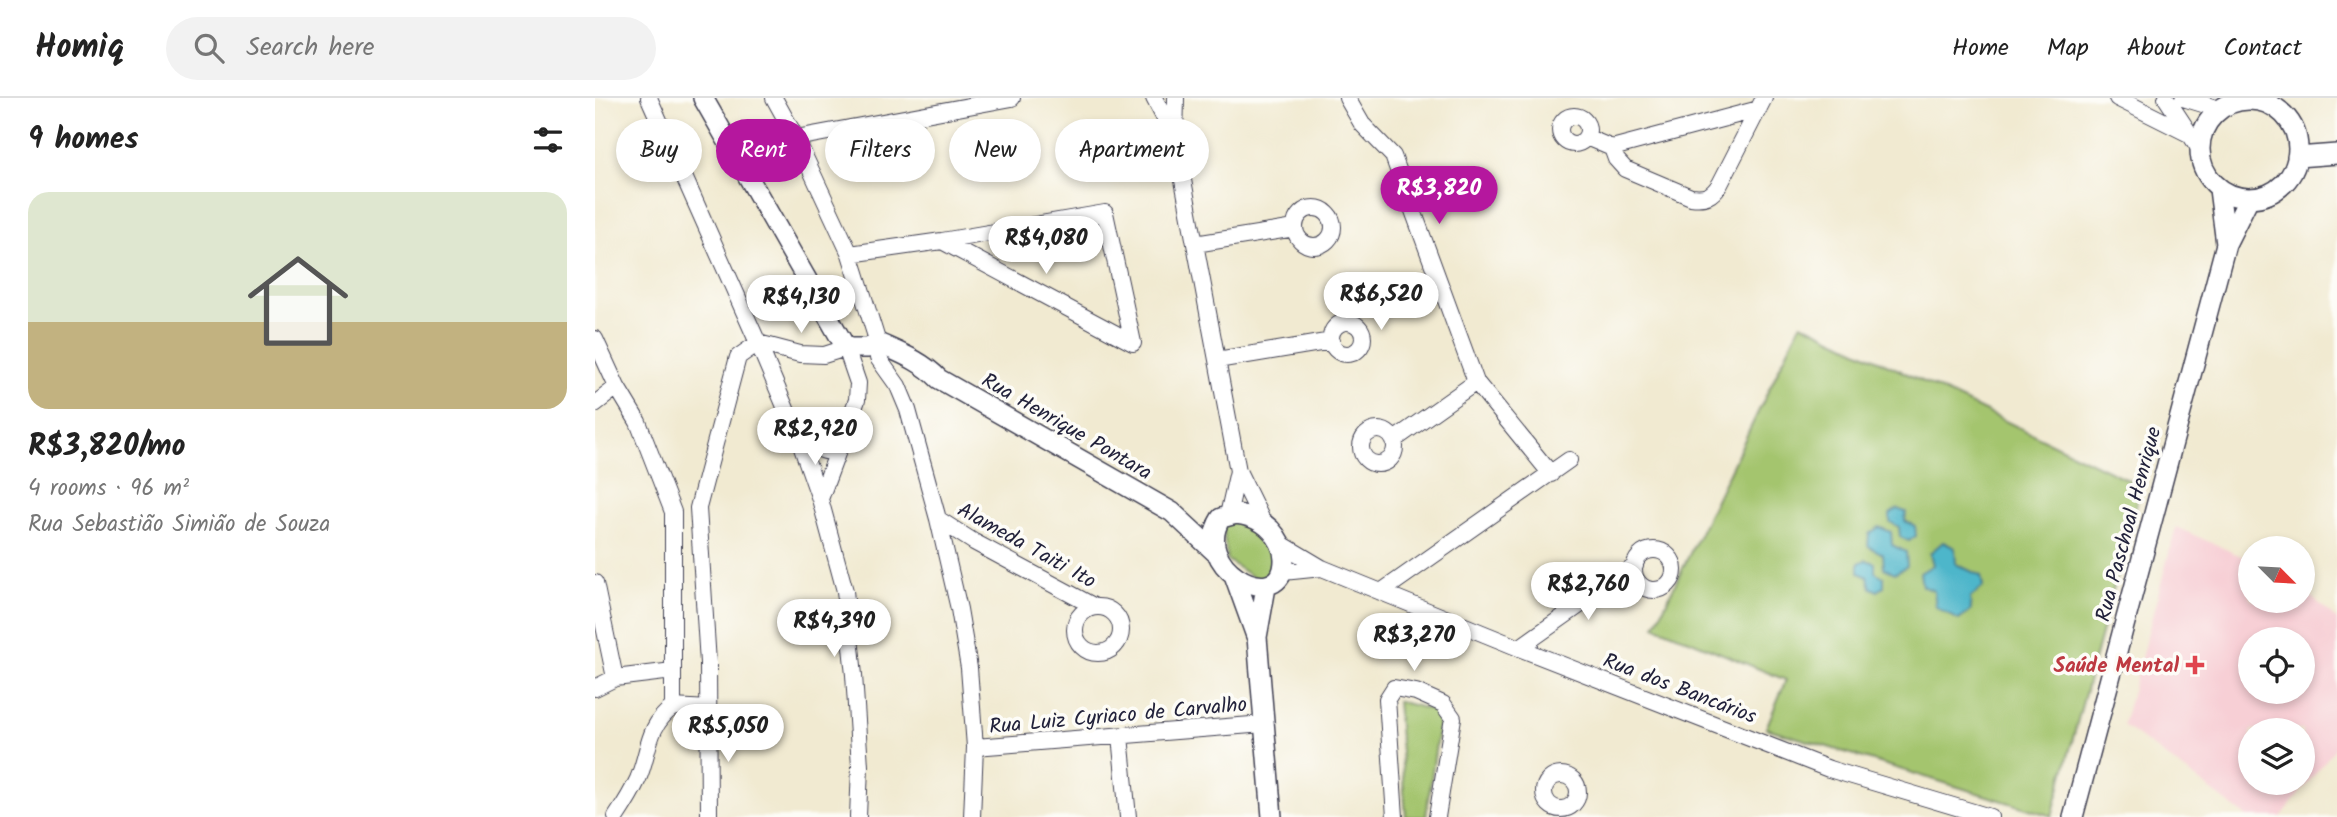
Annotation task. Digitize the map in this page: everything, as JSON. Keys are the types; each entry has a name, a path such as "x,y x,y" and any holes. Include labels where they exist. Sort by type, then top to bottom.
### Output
{"street":[{"path":"649,98 758,343 800,442 820,499 845,591 860,766 858,817"},
{"path":"703,98 846,348 858,383 857,400 820,499"},
{"path":"774,98 786,119"},
{"path":"811,135 1012,98"},
{"path":"1166,119 1155,98 1174,98 1175,119"},
{"path":"1347,98 1361,124 1393,156 1476,382 1551,474"},
{"path":"2117,98 2194,141"},
{"path":"2166,98 2194,141 2205,170 2219,189 2233,196 2262,197 2275,191 2286,182 2297,157 2296,135 2291,123 2271,104 2258,100 2231,102 2219,109 2194,141"},
{"path":"2183,98 2219,109"},
{"path":"1612,148 1616,159 1625,169 1691,198 1702,199 1712,195 1720,184 1761,104"},
{"path":"1586,137 1612,148 1761,104"},
{"path":"2297,157 2337,154"},
{"path":"811,170 850,254 875,349 898,386 908,410 938,519 959,609 969,668 975,747 972,817"},
{"path":"1183,182 1238,471 1263,522 1280,543 1284,553 1283,572 1276,582 1266,587 1244,581 1234,575"},
{"name":"Rua Paschoal Henrique","path":"2219,189 2226,244"},
{"name":"Rua Paschoal Henrique","path":"2073,817 2226,244 2249,198"},
{"path":"850,254 1105,213 1133,343 942,241"},
{"path":"1195,244 1295,228"},
{"path":"595,339 617,387 638,422 673,512 673,706"},
{"path":"1217,360 1332,341"},
{"path":"709,817 708,663 698,508 738,357 758,343 800,354 824,355 846,348 875,349"},
{"name":"Rua Henrique Pontara","path":"875,349 928,367 939,379 1172,512 1215,552"},
{"path":"1394,440 1476,382"},
{"path":"595,404 617,387"},
{"path":"800,442 825,451 838,450"},
{"path":"1381,592 1569,460"},
{"path":"1238,471 1225,517 1216,526 1215,552 1234,575 1257,637"},
{"path":"673,512 698,508"},
{"name":"Rua Henrique Pontara","path":"1172,512 1192,517 1225,517"},
{"path":"1225,517 1245,515 1263,522"},
{"name":"Alameda Taiti Ito","path":"938,519 974,542 1095,607"},
{"name":"Rua dos Bancários","path":"1280,543 1322,568 1829,769 1990,817"},
{"path":"1519,648 1635,566"},
{"name":"Rua dos Bancários","path":"1283,572 1322,568"},
{"path":"595,583 615,678"},
{"path":"1266,587 1257,637 1272,817"},
{"path":"595,688 615,678 673,671"},
{"path":"1395,817 1387,699 1395,688 1416,692 1443,704 1453,718 1437,817"},
{"path":"615,817 638,778 654,726 663,714 673,706 709,709"},
{"name":"Rua Luiz Cyriaco de Carvalho","path":"975,747 1263,724"},
{"path":"1120,736 1128,817"}],"shaded area":[{"name":"Saúde Mental","path":"2176,527 2238,555 2238,613 2315,613 2315,600 2337,620 2337,746 2315,774 2315,718 2238,718 2238,795 2298,795 2281,817 2247,817 2123,725"}],"green space":[{"path":"1801,323 2141,486 2052,816 1766,728 1786,680 1655,626"},
{"path":"1229,520 1258,528 1268,537 1274,555 1271,575 1257,580 1227,560 1223,527"},
{"path":"1397,701 1432,710 1439,722 1426,817 1406,817"}],"water":[{"path":"1897,509 1906,512 1905,521 1915,526 1916,536 1909,541 1900,537 1899,527 1890,522 1890,514"},
{"path":"1879,527 1891,532 1892,545 1906,552 1907,566 1895,573 1884,568 1883,554 1868,546 1869,534"},
{"path":"1943,542 1955,548 1956,564 1981,576 1983,587 1970,598 1971,610 1959,620 1936,607 1934,591 1922,586 1920,573 1933,565 1930,553"},
{"path":"1866,560 1875,563 1875,572 1884,577 1884,586 1878,591 1871,588 1868,577 1859,573 1859,563"}],"place":[{"name":"Saúde Mental","path":"2195,665"}]}
